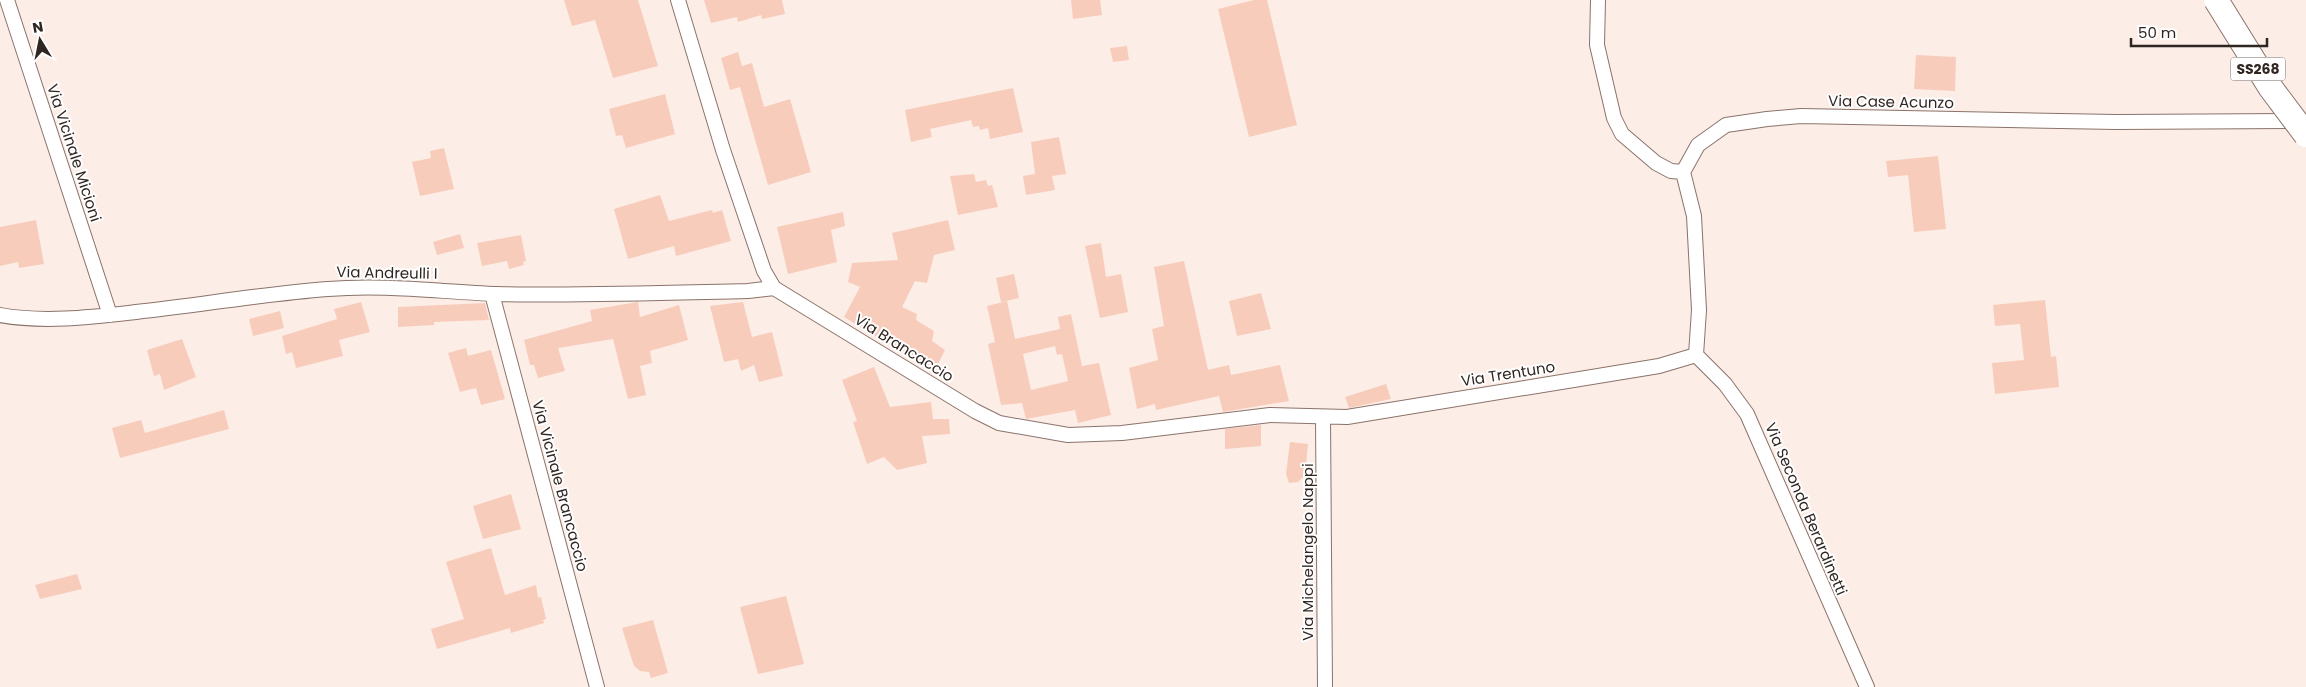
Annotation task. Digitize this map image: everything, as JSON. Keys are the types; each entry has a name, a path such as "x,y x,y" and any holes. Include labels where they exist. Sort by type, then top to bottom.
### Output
{"highway":[{"name":"SS268","path":"2216,0 2270,87 2306,135"}],"street":[{"name":"Via Vicinale Micioni","path":"7,0 110,315"},
{"path":"678,0 723,150 764,271 774,288"},
{"path":"1598,0 1597,45 1614,118 1622,134 1656,163 1671,170 1683,172 1694,216 1699,310 1696,355"},
{"name":"Via Case Acunzo","path":"1683,172 1698,145 1726,125 1801,116 2116,122 2306,121"},
{"name":"Via Andreulli I","path":"0,315 62,318 110,315 328,289 419,288 492,294 559,295 748,291 774,288"},
{"name":"Via Brancaccio","path":"774,288 975,412 999,423 1068,435 1122,433 1270,415 1323,418"},
{"name":"Via Vicinale Brancaccio","path":"492,294 597,687"},
{"name":"Via Trentuno","path":"1323,418 1368,414 1659,366 1696,355"},
{"name":"Via Seconda Berardinetti","path":"1696,355 1725,384 1747,414 1867,687"},
{"name":"Via Michelangelo Nappi","path":"1323,418 1325,687"}],"building":[{"path":"564,0 638,0 658,66 613,78 595,20 572,26"},
{"path":"704,0 782,0 785,14 762,19 761,15 738,22 737,17 711,23"},
{"path":"1071,0 1100,0 1102,15 1073,19"},
{"path":"1254,0 1267,0 1297,125 1249,137 1218,9"},
{"path":"1127,46 1129,60 1113,62 1110,48"},
{"path":"738,52 742,66 752,63 764,107 790,99 811,172 768,185 740,87 730,90 721,58"},
{"path":"1916,55 1956,57 1955,91 1914,89"},
{"path":"1013,88 1023,132 990,139 988,128 980,130 979,126 973,127 971,120 930,129 932,137 911,142 905,110"},
{"path":"665,94 675,134 626,148 622,135 616,136 609,109"},
{"path":"1059,137 1066,174 1052,176 1055,190 1026,195 1023,176 1035,174 1031,142"},
{"path":"444,148 454,189 420,196 412,162 431,158 430,151"},
{"path":"1938,156 1946,229 1914,232 1908,175 1888,177 1886,161"},
{"path":"974,174 976,182 986,180 988,186 992,185 998,207 958,215 950,176"},
{"path":"660,195 669,221 712,210 713,213 722,210 731,241 676,256 674,246 628,259 614,209"},
{"path":"843,212 845,226 831,230 837,262 788,274 777,227"},
{"path":"36,220 44,264 19,268 18,262 0,266 0,227"},
{"path":"948,220 955,250 934,255 927,283 915,281 902,307 917,314 916,320 934,331 932,341 945,350 934,372 844,317 860,287 848,282 852,263 898,260 892,233"},
{"path":"460,234 464,248 437,255 433,242"},
{"path":"521,235 526,261 523,262 524,265 509,269 507,261 482,266 477,243"},
{"path":"1101,243 1106,277 1121,274 1128,312 1100,318 1085,246"},
{"path":"1184,261 1208,370 1229,365 1231,375 1280,365 1289,401 1223,412 1219,396 1156,410 1155,404 1137,409 1129,368 1158,360 1152,329 1164,326 1154,267"},
{"path":"1014,274 1019,298 1001,302 996,278"},
{"path":"1261,293 1271,329 1237,336 1229,301"},
{"path":"2045,300 2051,357 2056,356 2059,387 1995,394 1992,363 2024,360 2020,324 1995,326 1993,305"},
{"path":"1007,301 1015,339 1060,329 1058,317 1071,314 1082,366 1099,363 1111,415 1078,423 1075,410 1026,419 1022,403 1001,405 988,344 995,342 987,306","holes":["1055,346 1057,355 1062,354 1068,381 1031,390 1023,354"]},
{"path":"361,302 370,332 339,340 343,356 296,368 292,352 286,354 282,336 337,319 334,309"},
{"path":"638,302 640,317 679,305 688,340 650,351 652,363 640,366 646,395 628,399 613,339 558,348 565,371 538,378 534,365 530,365 524,340 592,321 590,310"},
{"path":"743,302 752,337 772,332 783,376 759,382 754,365 741,371 738,359 724,362 710,306"},
{"path":"485,303 489,320 434,322 434,325 398,327 398,307"},
{"path":"280,311 284,328 253,336 249,319"},
{"path":"182,339 196,377 164,390 160,374 154,376 147,350"},
{"path":"466,348 468,356 491,350 505,399 481,405 476,388 460,392 448,353"},
{"path":"874,367 890,407 931,402 933,419 949,419 950,434 922,436 927,463 897,470 884,457 867,464 853,422 857,421 842,380"},
{"path":"1386,384 1391,399 1349,408 1345,397"},
{"path":"224,410 229,429 120,458 112,428 141,420 145,433"},
{"path":"1261,425 1261,446 1225,449 1225,429"},
{"path":"1290,442 1308,444 1305,475 1298,482 1289,483 1286,474"},
{"path":"511,494 521,529 483,539 473,506"},
{"path":"491,548 505,595 536,585 538,598 541,597 546,619 543,620 544,623 511,633 510,628 437,649 431,629 464,619 446,562"},
{"path":"77,574 82,589 40,599 35,585"},
{"path":"786,596 804,664 758,674 740,607"},
{"path":"653,620 668,673 651,678 649,672 640,671 634,666 622,628"}]}
